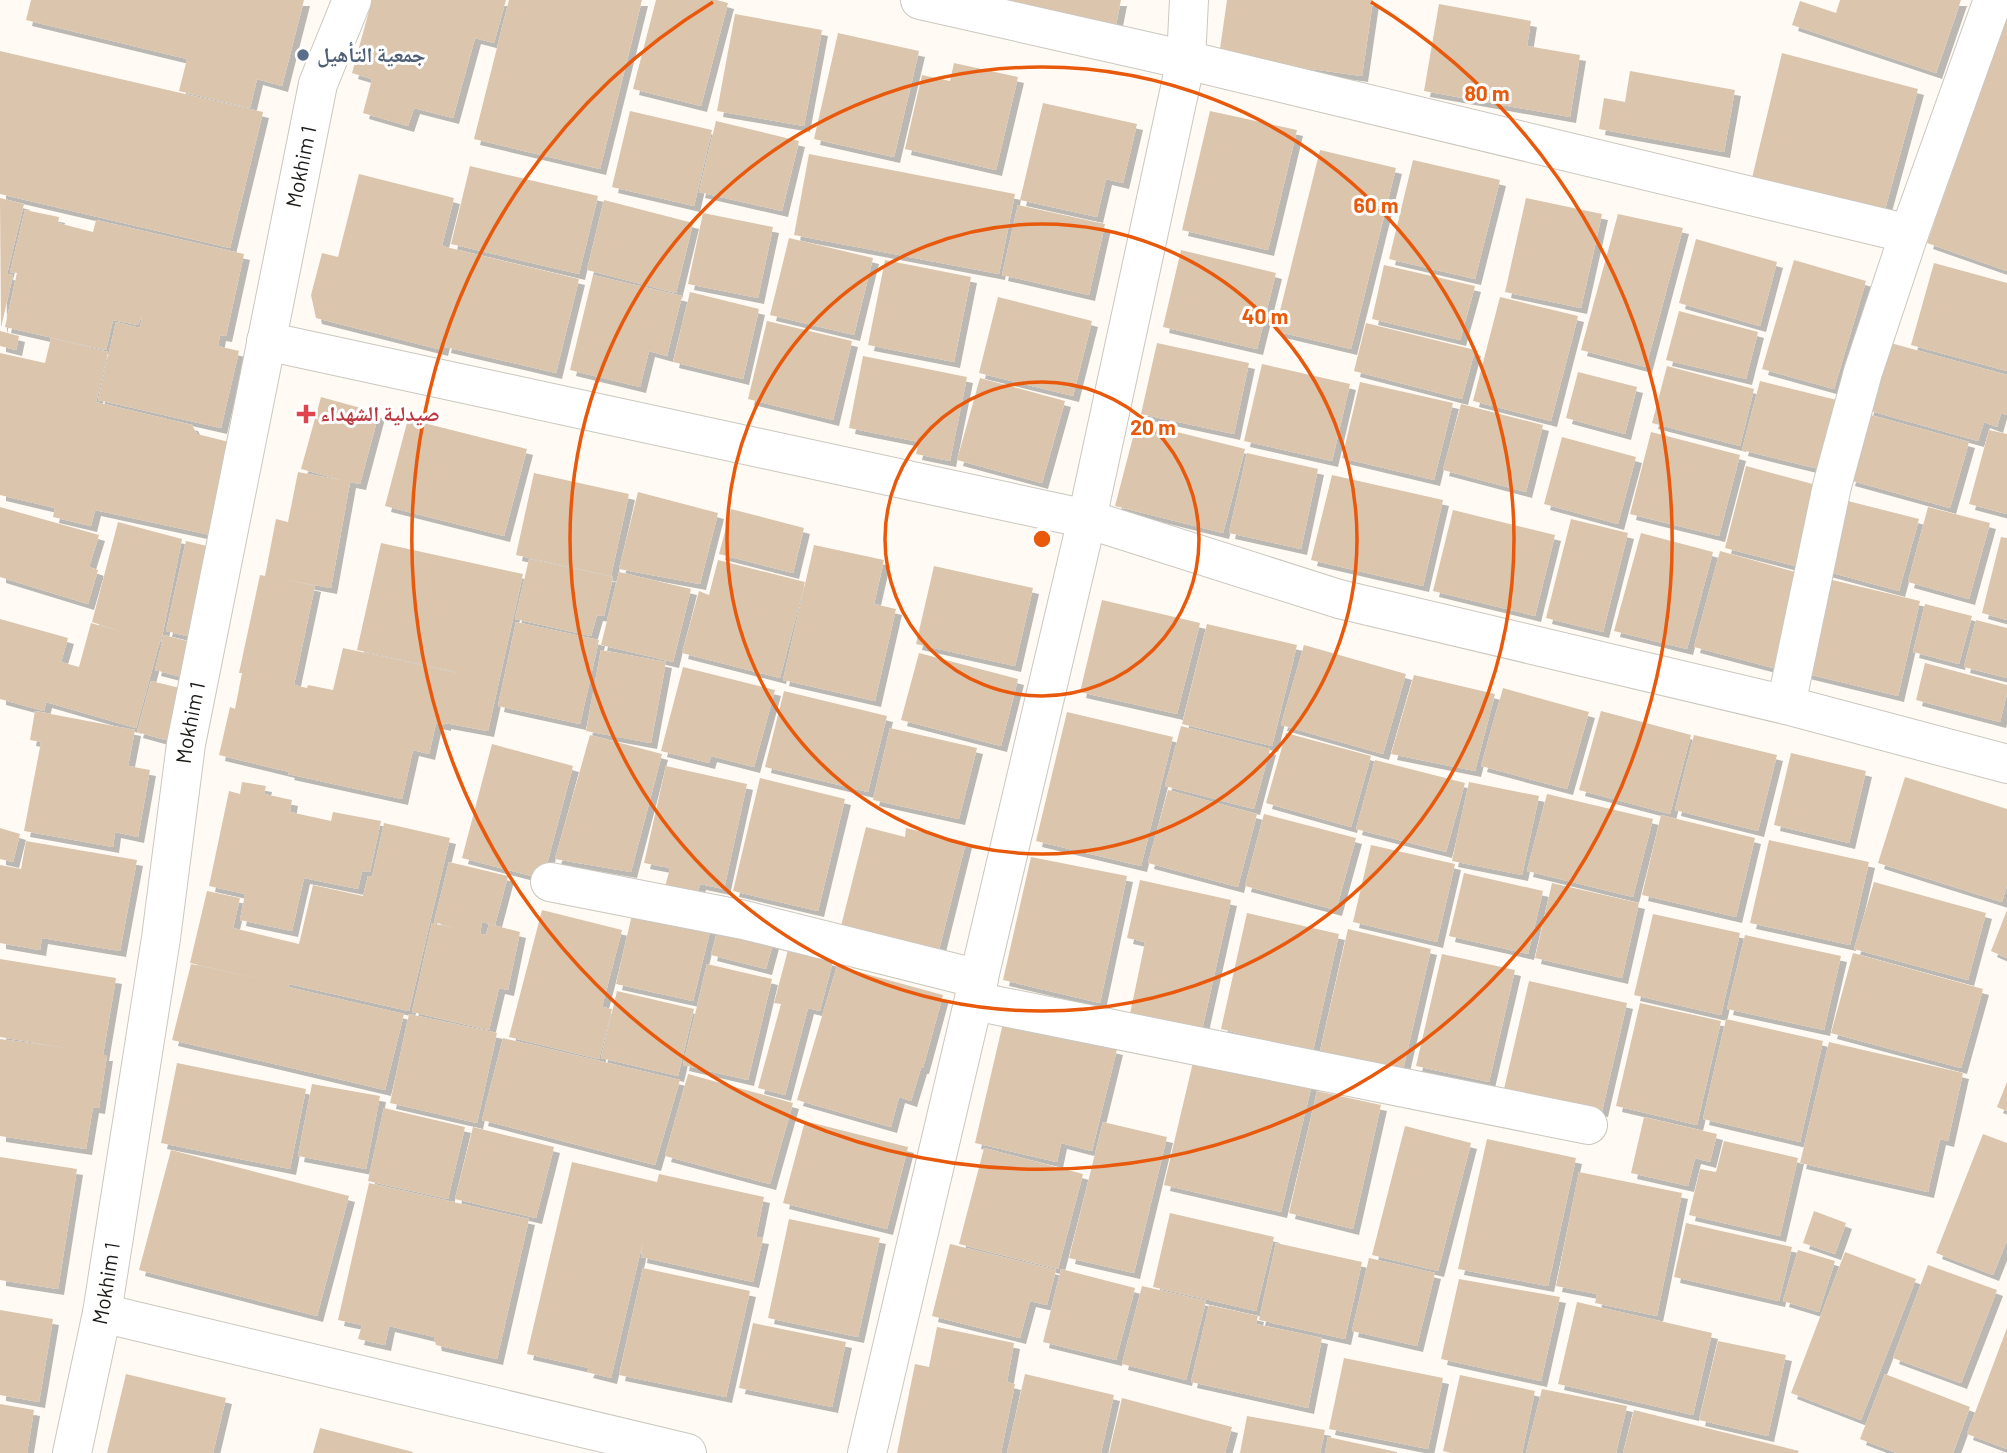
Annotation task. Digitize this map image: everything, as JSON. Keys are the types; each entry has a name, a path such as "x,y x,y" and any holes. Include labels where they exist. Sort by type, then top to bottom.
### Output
{"street":[{"name":"Mokhim 1","path":"72,1453 103,1313 161,938 186,744 318,84 352,0"},
{"path":"920,0 1186,60 1909,234"},
{"path":"867,1453 1087,519 1186,60 1189,0"},
{"path":"1786,705 1832,486 1863,372 1909,234 1993,0"},
{"path":"266,341 1087,519 1339,599 1786,705 2007,764"},
{"path":"550,882 744,920 977,990 1588,1125"},
{"path":"103,1313 687,1453"}],"building":[{"path":"31,0 304,0 282,86 257,79 250,108 179,91 187,59 26,20"},
{"path":"372,0 506,0 494,43 475,38 453,118 414,108 408,126 363,113 372,79 352,73"},
{"path":"509,0 642,0 600,169 474,139"},
{"path":"656,0 717,0 728,3 701,106 633,89"},
{"path":"988,0 1121,0 1116,25"},
{"path":"1227,0 1373,0 1362,76 1219,56"},
{"path":"1840,0 1961,0 1936,73 1792,25 1800,1 1836,13"},
{"path":"1439,4 1531,21 1527,46 1580,55 1570,117 1424,91"},
{"path":"735,14 822,30 804,126 717,111"},
{"path":"2007,17 2007,271 1927,243"},
{"path":"838,33 919,51 894,157 814,139"},
{"path":"0,51 263,112 230,248 0,194"},
{"path":"1782,53 1918,89 1884,213 1752,178"},
{"path":"954,63 1018,77 996,170 905,149 922,75 950,81"},
{"path":"1630,71 1735,90 1724,152 1599,129 1604,98 1625,102"},
{"path":"1043,103 1137,124 1123,183 1106,179 1097,217 1020,200"},
{"path":"630,111 712,130 694,206 612,187"},
{"path":"1210,111 1297,130 1268,250 1182,230"},
{"path":"716,121 799,141 782,211 699,192"},
{"path":"1320,150 1396,168 1351,349 1275,331"},
{"path":"809,154 1015,194 999,274 794,235"},
{"path":"1413,160 1500,180 1475,279 1389,259"},
{"path":"470,166 598,196 579,274 451,244"},
{"path":"359,174 454,198 442,246 579,279 556,373 445,347 456,296 442,350 316,318 311,295 322,253 338,257"},
{"path":"0,198 24,204 7,274 13,275 1,328"},
{"path":"1526,198 1602,214 1581,308 1505,292"},
{"path":"604,200 693,223 676,293 587,270"},
{"path":"1018,205 1105,224 1089,295 1002,275"},
{"path":"25,210 59,217 58,223 93,232 96,220 244,254 226,336 220,335 218,346 239,351 221,428 98,400 116,322 140,328 142,317 138,325 113,320 106,350 5,327 17,273 10,272"},
{"path":"703,213 773,227 758,298 688,284"},
{"path":"1618,214 1683,228 1646,367 1581,350"},
{"path":"789,238 873,258 854,335 770,315"},
{"path":"1696,239 1777,262 1760,326 1679,303"},
{"path":"1181,250 1276,273 1257,349 1163,327"},
{"path":"885,260 971,277 954,362 868,345"},
{"path":"1794,260 1866,281 1834,389 1762,369"},
{"path":"1934,263 2007,283 2007,371 1911,345"},
{"path":"1384,265 1475,286 1460,340 1372,319"},
{"path":"593,275 682,296 667,356 649,351 640,387 570,370"},
{"path":"690,292 759,309 743,379 673,362"},
{"path":"998,297 1092,321 1073,396 979,373"},
{"path":"1500,297 1578,316 1551,421 1473,401"},
{"path":"1679,311 1758,332 1746,379 1666,360"},
{"path":"767,321 852,341 833,420 748,399"},
{"path":"1366,323 1475,350 1462,399 1354,371"},
{"path":"0,331 19,336 16,350 0,346"},
{"path":"51,338 108,352 96,402 192,425 197,434 237,444 215,536 95,510 91,526 53,517 55,508 0,495 0,353 45,363"},
{"path":"1887,342 2007,375 2007,415 2001,413 1997,427 1984,422 1978,441 1867,410"},
{"path":"1157,343 1249,363 1234,434 1141,414"},
{"path":"863,356 967,377 950,461 916,454 919,442 849,428"},
{"path":"1262,364 1350,384 1332,461 1244,441"},
{"path":"1667,366 1754,389 1740,446 1652,423"},
{"path":"1578,372 1637,387 1625,434 1566,418"},
{"path":"980,378 1065,401 1042,483 957,460"},
{"path":"1760,381 1841,401 1823,470 1742,450"},
{"path":"1360,382 1453,403 1434,480 1342,458"},
{"path":"321,397 379,413 360,484 350,482 331,588 283,579 315,586 294,685 333,690 343,648 457,673 357,650 381,543 523,574 488,731 436,723 429,754 413,750 402,799 288,774 289,772 219,755 230,707 235,709 242,673 239,673 260,575 265,576 276,519 288,522 298,472 345,481 301,469"},
{"path":"1461,404 1543,425 1526,492 1443,470"},
{"path":"1867,414 1969,442 1950,508 1849,480"},
{"path":"408,419 527,449 504,536 385,506"},
{"path":"1137,422 1245,449 1223,533 1115,506"},
{"path":"1989,430 2007,434 2007,514 1969,504"},
{"path":"1651,432 1740,455 1719,536 1630,514"},
{"path":"1562,437 1636,457 1618,524 1544,504"},
{"path":"1247,453 1318,469 1301,549 1229,533"},
{"path":"1746,466 1820,486 1799,567 1725,548"},
{"path":"534,473 629,494 611,576 516,555"},
{"path":"1332,475 1443,500 1423,586 1311,560"},
{"path":"638,492 718,513 700,584 619,569"},
{"path":"1844,500 1919,519 1899,591 1825,571"},
{"path":"0,507 99,535 89,567 98,570 88,604 0,577"},
{"path":"1928,507 1990,523 1969,599 1908,582"},
{"path":"731,509 804,528 793,573 719,554"},
{"path":"1453,510 1555,535 1535,616 1433,591"},
{"path":"1571,519 1628,533 1603,632 1546,618"},
{"path":"118,522 182,539 161,642 136,728 46,702 44,711 0,699 0,619 68,638 61,662 79,667 91,623 126,633 92,622"},
{"path":"1641,533 1713,552 1687,649 1614,631"},
{"path":"2001,537 2007,538 2007,620 1982,613"},
{"path":"186,541 207,546 187,636 166,631"},
{"path":"814,545 884,560 874,604 896,609 875,701 783,680"},
{"path":"1720,551 1806,575 1781,670 1694,647"},
{"path":"529,559 613,577 604,616 597,615 591,636 515,619"},
{"path":"718,560 805,582 780,678 682,653 699,591 709,595"},
{"path":"934,566 1033,588 1015,666 916,644"},
{"path":"619,572 691,589 673,662 601,645"},
{"path":"1824,578 1920,601 1898,696 1800,672"},
{"path":"1102,600 1200,623 1177,714 1080,692"},
{"path":"1925,604 1972,616 1959,664 1913,652"},
{"path":"1976,620 2007,628 2007,678 1964,667"},
{"path":"516,622 599,640 580,724 498,706"},
{"path":"1207,624 1297,645 1272,746 1182,724"},
{"path":"164,635 191,642 182,677 155,670"},
{"path":"1304,645 1406,674 1383,754 1281,725"},
{"path":"601,650 666,662 651,743 586,731"},
{"path":"919,653 1018,679 1001,746 901,720"},
{"path":"1925,663 2007,685 2000,722 1916,700"},
{"path":"683,667 775,690 754,767 711,756 709,763 661,751"},
{"path":"1414,675 1495,694 1475,771 1391,754"},
{"path":"151,681 180,688 166,740 137,732"},
{"path":"1503,688 1589,712 1567,789 1481,766"},
{"path":"784,691 887,716 868,792 765,767"},
{"path":"35,711 135,730 128,766 150,770 138,837 115,832 113,847 24,831 41,742 30,740"},
{"path":"1601,711 1691,735 1670,814 1579,790"},
{"path":"1067,712 1173,737 1141,866 1036,841"},
{"path":"1181,726 1270,749 1254,809 1165,786"},
{"path":"890,728 977,748 959,819 873,800"},
{"path":"1286,733 1371,756 1351,827 1266,803"},
{"path":"590,735 662,754 631,872 555,859"},
{"path":"1694,735 1777,755 1758,831 1675,810"},
{"path":"492,744 573,766 543,879 462,858"},
{"path":"1791,753 1866,771 1849,843 1774,825"},
{"path":"1375,760 1465,783 1446,852 1356,829"},
{"path":"666,766 747,784 724,889 700,884 697,894 665,887 670,868 644,863"},
{"path":"1905,777 2007,809 2007,885 2002,902 1878,863"},
{"path":"760,778 845,799 818,911 733,891"},
{"path":"242,782 266,786 264,794 292,800 290,812 331,821 333,812 381,821 370,872 362,871 358,889 304,878 292,931 240,920 245,894 209,886 229,791 240,794"},
{"path":"1469,782 1539,796 1522,875 1452,861"},
{"path":"1168,790 1257,814 1238,887 1148,863"},
{"path":"1547,794 1653,819 1633,897 1527,871"},
{"path":"1264,814 1356,838 1336,910 1245,886"},
{"path":"1661,815 1755,838 1736,917 1642,895"},
{"path":"384,823 450,838 409,1011 289,984 288,987 404,1014 385,1090 172,1040 191,964 269,981 190,963 207,891 240,898 233,928 299,944 313,885 363,896 368,876 372,877"},
{"path":"866,827 905,837 906,828 966,842 939,950 841,926"},
{"path":"0,828 20,834 13,862 0,859"},
{"path":"1769,840 1869,862 1850,945 1750,923"},
{"path":"26,841 137,860 120,951 42,938 40,950 0,943 0,865 21,869"},
{"path":"1371,845 1455,864 1437,942 1353,922"},
{"path":"1031,857 1127,876 1100,1003 1003,980"},
{"path":"449,862 508,876 495,925 482,922 480,934 486,935 489,924 520,932 508,990 499,988 489,1030 412,1012 432,923 457,929 434,922"},
{"path":"1464,873 1543,891 1528,954 1449,936"},
{"path":"1140,880 1231,900 1202,1030 1130,1014 1145,942 1127,938"},
{"path":"1874,882 1986,913 1968,980 1854,949"},
{"path":"1552,883 1639,903 1622,978 1535,958"},
{"path":"542,910 622,930 602,1007 612,1009 599,1059 509,1037"},
{"path":"633,910 711,927 693,1001 616,984"},
{"path":"2007,910 2007,958 1991,951"},
{"path":"1247,913 1339,934 1313,1051 1221,1029"},
{"path":"1653,914 1740,933 1721,1015 1634,995"},
{"path":"718,928 773,943 766,969 711,955"},
{"path":"1348,929 1431,949 1403,1070 1320,1051"},
{"path":"1745,935 1841,956 1824,1030 1727,1009"},
{"path":"788,950 833,961 820,1011 808,1008 785,1095 758,1088 781,1004 774,1003"},
{"path":"1853,953 1983,989 1961,1068 1831,1033"},
{"path":"1442,954 1515,970 1489,1082 1416,1066"},
{"path":"0,959 116,978 103,1055 107,1055 99,1108 93,1107 86,1149 0,1136 0,1039 74,1049 0,1037"},
{"path":"707,964 772,979 748,1080 683,1065"},
{"path":"837,966 943,995 911,1101 899,1097 891,1127 797,1100"},
{"path":"1529,981 1627,1003 1602,1111 1504,1089"},
{"path":"617,991 694,1009 678,1076 601,1058"},
{"path":"1640,1003 1721,1021 1697,1125 1616,1106"},
{"path":"409,1014 497,1033 477,1123 390,1103"},
{"path":"1726,1019 1823,1041 1800,1142 1703,1119"},
{"path":"1003,1023 1117,1049 1092,1151 1061,1143 1057,1162 975,1143"},
{"path":"503,1038 680,1080 655,1165 482,1120"},
{"path":"1829,1042 1963,1073 1948,1141 1940,1139 1928,1192 1800,1163"},
{"path":"1194,1058 1312,1084 1281,1212 1164,1185"},
{"path":"177,1063 306,1089 290,1169 161,1143"},
{"path":"688,1074 793,1103 770,1184 665,1156"},
{"path":"2007,1082 2007,1111 1997,1107"},
{"path":"312,1084 380,1096 366,1169 298,1156"},
{"path":"1317,1091 1381,1105 1353,1229 1289,1213"},
{"path":"384,1108 465,1127 448,1199 368,1181"},
{"path":"1644,1117 1717,1134 1710,1162 1695,1158 1688,1186 1631,1173"},
{"path":"805,1121 908,1147 887,1229 783,1203"},
{"path":"1103,1122 1167,1137 1134,1273 1069,1258"},
{"path":"1405,1126 1471,1143 1438,1271 1372,1255"},
{"path":"473,1127 554,1147 536,1218 455,1199"},
{"path":"1983,1134 2007,1143 2007,1240 1993,1275 1936,1253"},
{"path":"1487,1139 1576,1158 1548,1286 1458,1269"},
{"path":"1724,1141 1798,1158 1780,1236 1689,1215 1700,1169 1716,1172"},
{"path":"984,1148 1083,1174 1058,1269 959,1244"},
{"path":"171,1150 349,1196 317,1316 139,1270"},
{"path":"0,1157 77,1169 58,1289 0,1280"},
{"path":"572,1162 657,1182 659,1174 764,1197 756,1237 763,1238 753,1282 641,1257 643,1241 611,1378 587,1372 589,1368 527,1354"},
{"path":"1579,1172 1682,1193 1657,1316 1595,1303 1597,1294 1556,1286"},
{"path":"369,1183 529,1219 497,1359 436,1345 434,1337 389,1326 385,1345 358,1339 362,1325 338,1320"},
{"path":"1814,1211 1846,1223 1835,1254 1803,1243"},
{"path":"1170,1213 1274,1237 1256,1311 1153,1287"},
{"path":"789,1219 880,1238 858,1337 768,1318"},
{"path":"1686,1223 1792,1247 1779,1301 1674,1277"},
{"path":"1276,1243 1362,1262 1345,1339 1259,1320"},
{"path":"950,1244 1056,1270 1047,1305 1030,1301 1020,1338 932,1316"},
{"path":"1798,1250 1835,1261 1819,1312 1783,1301"},
{"path":"1845,1252 1916,1279 1861,1420 1791,1393"},
{"path":"1369,1258 1435,1273 1417,1346 1352,1331"},
{"path":"1928,1265 1997,1290 1961,1383 1893,1358"},
{"path":"643,1268 750,1291 726,1397 619,1375"},
{"path":"1061,1269 1135,1288 1116,1360 1043,1342"},
{"path":"1459,1279 1560,1297 1541,1381 1441,1359"},
{"path":"1142,1286 1206,1301 1186,1380 1122,1364"},
{"path":"1577,1302 1712,1333 1693,1415 1558,1384"},
{"path":"1209,1305 1258,1316 1256,1324 1322,1338 1308,1408 1191,1382"},
{"path":"0,1310 53,1319 39,1402 0,1395"},
{"path":"753,1323 846,1342 832,1407 739,1388"},
{"path":"937,1327 1014,1343 1007,1382 1015,1384 1001,1453 897,1453 915,1364 929,1367"},
{"path":"2007,1328 2007,1449 1967,1434"},
{"path":"1718,1341 1786,1355 1768,1436 1699,1420"},
{"path":"1344,1358 1443,1378 1428,1449 1329,1429"},
{"path":"126,1374 226,1398 213,1453 107,1453"},
{"path":"1025,1374 1114,1395 1101,1453 1007,1453"},
{"path":"1885,1374 1970,1407 1953,1453 1897,1453 1860,1439"},
{"path":"1460,1375 1535,1391 1522,1453 1443,1451"},
{"path":"1542,1389 1627,1406 1616,1453 1526,1453"},
{"path":"1122,1398 1232,1427 1225,1453 1109,1453"},
{"path":"0,1404 34,1410 27,1453 0,1453"},
{"path":"1634,1410 1799,1451 1623,1453"},
{"path":"1247,1416 1325,1430 1320,1453 1240,1453"},
{"path":"320,1428 413,1452 313,1453"},
{"path":"1328,1437 1397,1452 1397,1453 1325,1453"}],"place":[{"name":"جمعية التأهيل","path":"303,55"},
{"name":"صيدلية الشهداء","path":"306,414"}]}
